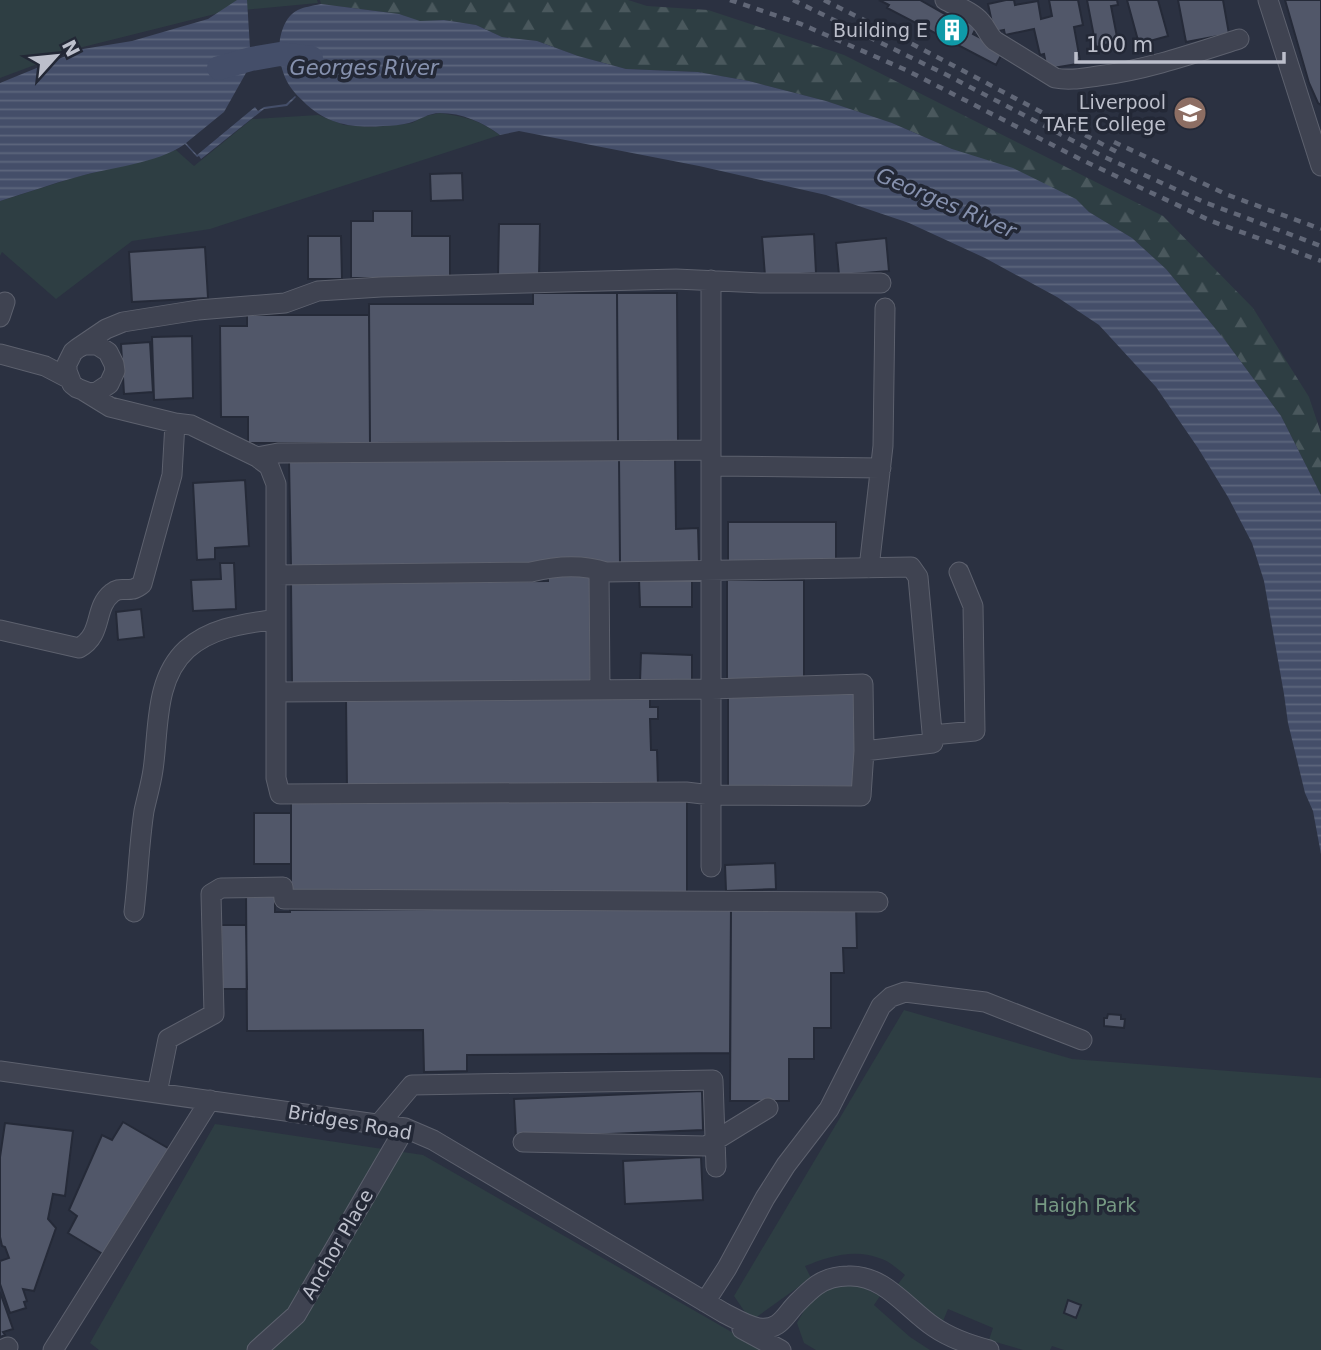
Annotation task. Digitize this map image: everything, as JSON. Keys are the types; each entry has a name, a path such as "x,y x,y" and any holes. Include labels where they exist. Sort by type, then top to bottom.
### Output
{"street":[{"path":"945,0 977,18 995,41 1055,78 1065,80 1148,67 1239,39"},
{"path":"1268,0 1321,166"},
{"path":"68,378 67,364 75,350 106,329 123,322 198,310 285,303 318,291 676,279 881,284"},
{"path":"711,280 711,867"},
{"path":"869,568 883,446 885,308"},
{"path":"45,366 84,345 97,345 108,352 114,364 109,384 97,391 84,391"},
{"path":"0,354 45,366 68,378 77,388 110,407 191,425 257,457 269,466 276,484 276,575 276,619 276,692 276,778 280,794 686,792 711,795 861,796 864,751 863,684 711,689 276,692"},
{"path":"0,629 79,648 92,638 103,603 110,594 118,588 134,589 142,584 172,475 175,423"},
{"path":"257,457 278,453 711,458 881,468"},
{"path":"276,575 531,572 547,568 591,567 606,572 911,567 918,577 933,743 864,751"},
{"path":"598,570 600,690"},
{"path":"932,735 975,731 973,606 959,572"},
{"path":"134,912 144,813 153,770 159,712 168,676 185,650 208,634 231,626 276,619"},
{"path":"158,1093 169,1039 214,1014 211,894 221,888 283,887 284,899 878,902"},
{"path":"705,1301 786,1165 829,1109 881,1006 891,997 905,992 985,1002 1083,1040"},
{"name":"Bridges Road","path":"0,1071 405,1128 433,1140 740,1320 766,1328 787,1317"},
{"path":"379,1124 412,1085 713,1080 716,1167"},
{"path":"53,1350 210,1100"},
{"path":"523,1142 706,1146 768,1108"},
{"name":"Anchor Place","path":"257,1350 296,1315 405,1128"},
{"path":"791,1350 783,1328 795,1305 816,1285 841,1276 867,1279 886,1289 937,1329 989,1350"},
{"name":"Bridges Road","path":"740,1320 740,1328 781,1350"}],"green space":[{"path":"0,0 317,0 318,3 223,12 83,47 0,78"},
{"path":"320,0 628,0 647,6 708,10 844,55 1163,216 1253,308 1309,397 1321,433 1321,495 1281,416 1224,339 1166,269 1132,238 1089,212 1075,199 892,123 826,101 749,81 698,72 626,69 537,41 502,37 476,25 444,20 420,22 399,14 321,4"},
{"path":"440,113 485,125 500,135 210,229 132,241 56,299 2,252 0,256 0,201 176,150 194,166 252,119 318,115 344,125 371,127 412,123 425,116"},
{"name":"Haigh Park","path":"904,1010 1072,1059 1321,1078 1321,1350 1064,1350 1052,1346 1050,1350 1023,1350 989,1340 993,1328 948,1309 943,1321 898,1284 905,1275 900,1270 885,1260 862,1254 833,1256 805,1266 811,1278 751,1321 734,1296"},
{"path":"215,1124 423,1155 763,1350 99,1350 90,1343"},
{"path":"852,1282 880,1296 874,1305 910,1337 930,1350 816,1350 804,1343 797,1323 808,1305 825,1290"}],"water":[{"name":"Georges River","path":"237,0 247,0 251,64 224,112 186,143 197,155 255,107 258,111 264,107 286,104 295,96 287,106 264,109 201,159 185,144 147,161 77,177 0,201 0,83 83,49 132,41 208,19"},
{"name":"Georges River","path":"321,4 399,14 420,21 444,20 476,25 502,37 537,41 626,69 698,72 749,81 826,101 892,123 952,149 1013,168 1076,199 1089,212 1132,238 1166,269 1224,339 1281,416 1321,495 1321,854 1313,811 1305,793 1288,723 1264,581 1252,543 1198,448 1156,387 1099,325 1057,297 985,258 909,223 826,195 699,166 519,131 500,135 479,122 448,113 436,113 409,123 390,126 362,126 333,121 316,112 293,91 280,57 281,35 286,21 303,8"}],"building":[{"name":"Building E","path":"879,0 920,0 959,22 961,18 977,26 973,34 1004,50 996,65 887,8 889,5"},
{"path":"1014,0 1015,5 1038,1 1041,19 1052,16 1049,0 1078,0 1083,25 1074,27 1080,60 1076,61 1077,64 1047,69 1044,54 1040,55 1034,29 1005,35 1004,30 994,32 988,4"},
{"path":"1087,0 1117,0 1118,5 1111,6 1118,42 1096,47"},
{"path":"1127,0 1158,0 1168,36 1139,44"},
{"path":"1178,0 1223,0 1229,34 1186,42"},
{"path":"1285,0 1321,0 1321,105 1309,83"},
{"path":"462,173 463,200 431,201 430,174"},
{"path":"373,211 412,211 412,236 450,236 450,278 351,278 351,221 373,221"},
{"path":"499,224 540,224 539,277 498,277"},
{"path":"814,234 816,273 765,276 762,237"},
{"path":"308,236 341,236 342,279 308,279"},
{"path":"886,238 889,271 839,275 836,243"},
{"path":"205,247 208,298 132,302 129,252"},
{"path":"533,293 617,293 618,442 370,443 369,304 533,304"},
{"path":"617,293 677,293 678,442 618,442"},
{"path":"247,315 369,315 370,443 248,443 248,417 221,417 220,326 247,326"},
{"path":"192,336 193,398 154,400 152,337"},
{"path":"150,342 153,392 124,394 121,344"},
{"path":"619,458 675,458 676,529 698,528 699,563 620,563"},
{"path":"619,458 620,563 291,566 289,461"},
{"path":"245,480 249,546 215,548 215,559 197,560 193,483"},
{"path":"728,522 836,522 836,562 728,562"},
{"path":"220,563 234,563 236,609 193,611 191,580 221,579"},
{"path":"590,570 591,684 292,684 291,582 548,581 548,571"},
{"path":"639,579 692,579 692,607 640,607"},
{"path":"727,580 804,580 804,683 727,683"},
{"path":"141,609 144,637 118,640 116,612"},
{"path":"641,653 692,655 692,683 640,682"},
{"path":"728,693 856,693 855,787 728,786"},
{"path":"650,695 650,707 658,707 658,719 650,719 651,750 657,750 658,785 347,789 346,698"},
{"path":"687,799 687,892 291,893 291,800"},
{"path":"254,813 291,813 291,864 254,864"},
{"path":"775,863 776,889 726,891 725,865"},
{"path":"246,892 275,892 275,912 731,907 730,1053 467,1055 467,1071 424,1072 423,1030 247,1031"},
{"path":"856,906 857,948 843,948 844,973 831,973 831,1028 814,1028 814,1059 789,1059 789,1101 730,1101 731,907"},
{"path":"221,925 246,925 247,989 222,989"},
{"path":"1108,1014 1121,1015 1121,1019 1125,1019 1124,1028 1104,1026 1104,1018 1107,1018"},
{"path":"702,1091 703,1130 516,1138 514,1099"},
{"path":"123,1122 173,1151 106,1256 68,1233 77,1216 69,1210 102,1135 112,1140"},
{"path":"5,1123 73,1131 65,1196 53,1194 48,1219 56,1228 34,1291 23,1289 26,1308 10,1313 0,1284 0,1261 9,1258 0,1237 0,1157"},
{"path":"701,1157 703,1200 625,1204 623,1161"},
{"path":"0,1292 13,1329 3,1332 5,1335 0,1337"},
{"path":"1068,1300 1081,1305 1076,1318 1064,1313"}],"waterway":[{"name":"Georges River","path":"219,68 280,54 311,58"}],"railway":[{"path":"730,0 801,24 906,70 1078,158 1211,221 1321,261"},
{"path":"793,0 951,77 1100,155 1204,202 1321,246"},
{"path":"824,0 1121,154"},
{"path":"1114,142 1228,195 1321,229"}],"place":[{"name":"Building E","path":"952,30"},
{"name":"Liverpool TAFE College","path":"1190,113"}]}
